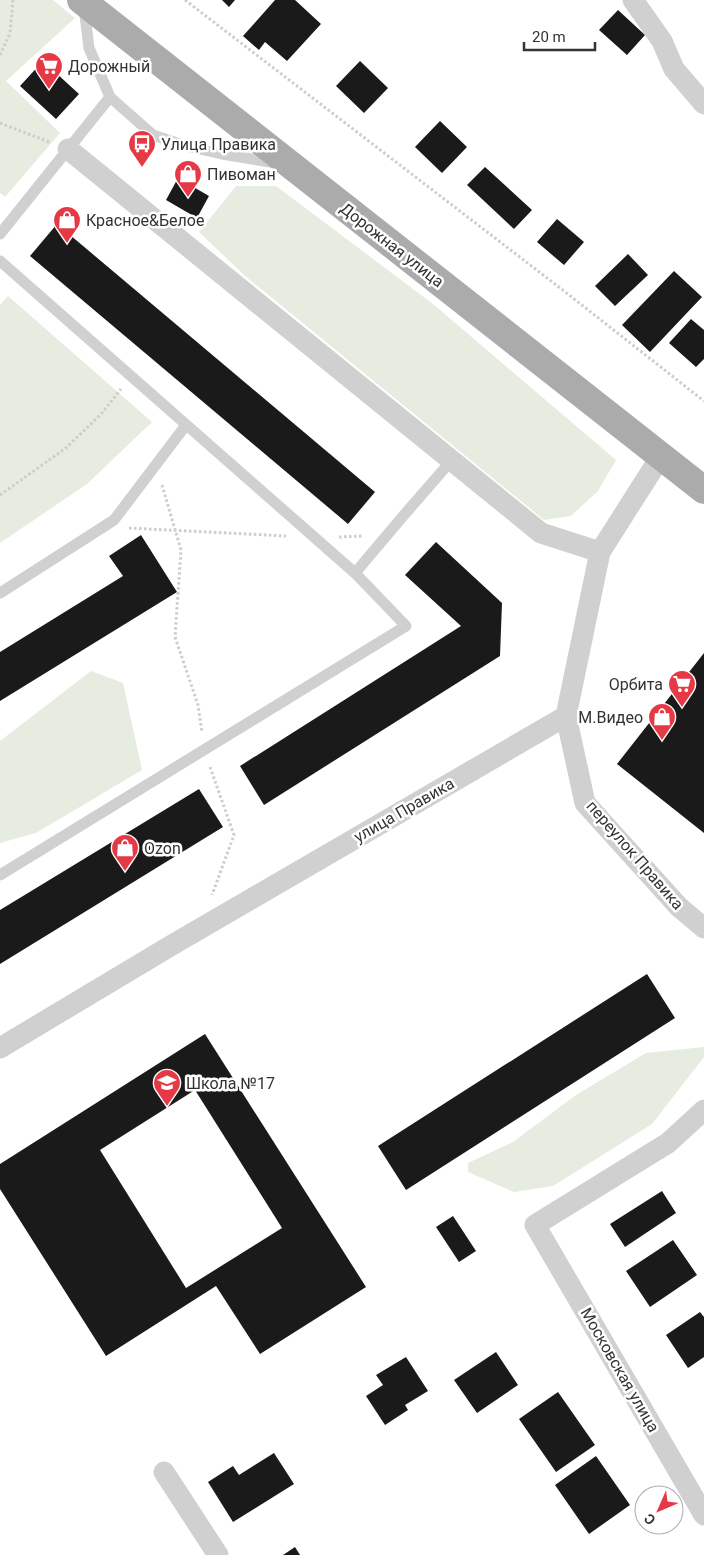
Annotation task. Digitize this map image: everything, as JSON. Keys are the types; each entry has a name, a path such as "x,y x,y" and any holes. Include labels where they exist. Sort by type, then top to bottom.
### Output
{"main road":[{"name":"Дорожная улица","path":"82,1 704,490"}],"street":[{"path":"633,0 662,41 674,69 704,104"},
{"path":"68,149 542,533 600,552"},
{"path":"566,716 600,552 661,456"},
{"name":"переулок Правика","path":"566,716 586,803 679,907 704,928"},
{"name":"улица Правика","path":"0,1048 566,716"},
{"name":"Московская улица","path":"704,1110 668,1143 535,1225 704,1515"},
{"path":"164,1472 218,1555"}],"lane":[{"path":"82,1 89,48 110,98 153,134 186,146 291,166"},
{"path":"0,234 110,98"},
{"path":"0,261 355,573 406,626 0,875"},
{"path":"0,593 114,520 186,425"},
{"path":"355,573 452,461"}],"path":[{"path":"0,55 10,32 13,0"},
{"path":"185,0 704,401"},
{"path":"0,123 68,149"},
{"path":"0,495 66,448 102,413 132,376"},
{"path":"156,465 181,550 175,637 198,705 205,750 234,834 210,898"},
{"path":"104,527 314,537 386,536"}],"shaded area":[{"path":"0,0 53,0 75,18 6,81 60,133 5,197 0,193"},
{"path":"236,186 276,186 433,304 616,460 598,491 571,516 544,520 245,276 199,232"},
{"path":"8,296 152,422 87,484 0,543 0,305"},
{"path":"91,671 123,683 142,770 36,833 0,843 0,741"},
{"path":"704,1047 704,1057 652,1124 553,1186 514,1192 468,1172 468,1163 513,1142 576,1095 646,1053"}],"building":[{"path":"222,0 235,0 229,7"},
{"path":"275,0 295,0 321,24 287,61 265,42 259,50 243,36"},
{"path":"618,10 645,35 627,55 599,30"},
{"name":"Дорожный","path":"43,61 79,94 56,119 20,86"},
{"path":"360,61 388,88 364,113 336,86"},
{"path":"440,121 467,147 442,173 415,147"},
{"path":"485,167 532,210 514,229 467,185"},
{"name":"Пивоман","path":"178,178 209,196 197,218 166,200"},
{"path":"557,219 584,242 564,265 537,242"},
{"path":"57,224 375,492 348,524 30,256"},
{"path":"628,254 648,275 615,306 595,286"},
{"path":"674,271 702,297 650,352 622,325"},
{"path":"691,319 704,330 704,359 696,367 669,343"},
{"path":"141,535 177,592 0,701 0,652 123,576 109,556"},
{"path":"436,542 502,603 500,656 264,805 240,766 461,626 405,575"},
{"name":"Орбита","path":"704,653 704,833 617,764"},
{"path":"199,789 223,827 0,964 0,910"},
{"path":"647,974 675,1018 406,1190 378,1146"},
{"path":"205,1034 366,1287 260,1354 216,1286 106,1356 0,1189 0,1164","holes":["195,1090 282,1228 186,1288 100,1150"]},
{"path":"662,1191 676,1213 625,1247 610,1224"},
{"path":"453,1216 476,1251 459,1262 436,1227"},
{"path":"673,1240 697,1275 650,1307 626,1271"},
{"path":"700,1312 704,1317 704,1357 688,1368 666,1335"},
{"path":"496,1352 518,1385 477,1413 454,1380"},
{"path":"406,1357 428,1391 405,1405 408,1410 385,1425 366,1396 383,1385 376,1375"},
{"path":"558,1392 595,1445 556,1472 519,1419"},
{"path":"274,1453 294,1484 233,1522 208,1482 233,1466 239,1475"},
{"path":"596,1456 630,1505 589,1534 555,1485"},
{"path":"295,1547 300,1555 283,1555"}],"place":[{"name":"Дорожный","path":"49,90"},
{"name":"Улица Правика","path":"142,168"},
{"name":"Пивоман","path":"188,198"},
{"name":"Красное&Белое","path":"67,244"},
{"name":"Орбита","path":"682,708"},
{"name":"М.Видео","path":"662,741"},
{"name":"Ozon","path":"125,872"},
{"name":"Школа №17","path":"167,1107"}]}
